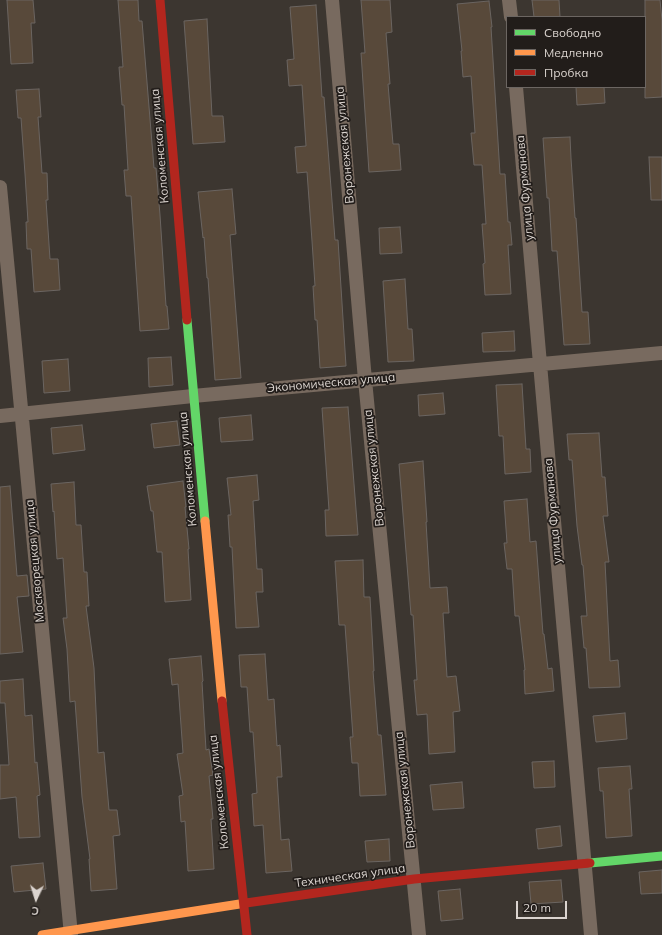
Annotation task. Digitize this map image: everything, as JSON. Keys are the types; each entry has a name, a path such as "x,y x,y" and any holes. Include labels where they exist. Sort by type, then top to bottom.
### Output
{"street":[{"name":"Коломенская улица","path":"160,0 193,396 228,766 247,935"},
{"name":"Воронежская улица","path":"332,0 365,380 419,935"},
{"path":"509,0 511,16"},
{"name":"улица Фурманова","path":"516,88 591,935"},
{"name":"Москворецкая улица","path":"0,187 70,933"},
{"name":"Экономическая улица","path":"0,416 193,396 662,353"},
{"name":"Техническая улица","path":"42,935 70,933 243,903 414,879 662,856"}],"building":[{"path":"7,0 33,0 35,23 31,23 33,63 11,64"},
{"path":"118,0 138,0 139,21 142,21 169,329 140,331 131,196 126,196 124,170 128,170 124,105 122,105 119,67 123,67"},
{"path":"361,0 390,0 392,32 386,33 390,84 388,84 393,144 399,144 401,170 369,172 361,53 365,53"},
{"path":"532,0 559,0 560,16 534,16"},
{"path":"645,0 660,0 662,20 662,97 645,98"},
{"path":"489,1 492,27 500,174 505,174 508,222 510,222 512,245 508,245 511,294 485,295 483,264 485,263 482,224 486,224 482,165 474,165 471,133 475,133 471,76 463,77 457,4"},
{"path":"316,5 322,97 324,97 335,240 338,240 346,366 320,368 317,320 315,320 313,286 315,286 307,172 297,173 295,147 306,146 302,85 289,86 287,60 294,59 290,7"},
{"path":"207,19 212,116 223,116 225,142 193,144 184,21"},
{"path":"576,88 604,88 605,103 577,105"},
{"path":"39,89 41,117 38,117 42,173 47,173 48,200 46,200 50,259 58,259 60,290 34,292 31,249 27,249 26,222 28,222 25,174 21,118 18,118 16,90"},
{"path":"570,137 582,312 588,312 590,344 564,345 557,251 552,251 549,198 547,198 543,138"},
{"path":"649,157 662,157 662,200 651,200"},
{"path":"232,189 236,234 230,235 241,378 215,380 208,278 198,192"},
{"path":"400,227 402,253 380,254 379,228"},
{"path":"405,279 408,329 412,329 414,361 388,362 383,281"},
{"path":"514,331 515,351 483,352 482,333"},
{"path":"171,357 173,385 149,387 148,358"},
{"path":"68,359 70,391 44,393 42,361"},
{"path":"522,384 526,449 530,449 531,472 505,474 503,436 499,436 496,385"},
{"path":"443,393 445,414 419,416 418,395"},
{"path":"348,407 358,535 326,536 325,510 329,510 322,408"},
{"path":"251,415 253,440 221,442 219,418"},
{"path":"177,421 180,445 154,448 151,424"},
{"path":"82,425 85,450 53,454 51,428"},
{"path":"599,433 602,477 605,477 608,516 603,516 609,562 605,562 610,661 618,660 620,687 589,688 586,648 584,648 581,616 587,616 583,565 577,526 572,460 569,460 567,434"},
{"path":"423,461 430,588 447,587 449,613 443,613 447,677 456,676 460,711 453,712 455,752 429,754 427,714 417,715 414,680 417,680 413,615 411,615 399,464"},
{"path":"257,475 259,500 253,501 257,569 262,569 263,592 256,592 259,627 236,628 232,547 230,547 228,515 231,515 227,478"},
{"path":"183,481 189,549 191,600 165,602 162,552 157,552 153,511 151,511 147,486"},
{"path":"74,482 76,525 81,525 84,572 87,572 89,606 86,606 94,668 98,753 104,752 109,810 117,810 120,835 113,836 117,889 91,891 90,859 82,797 75,701 70,702 67,649 63,618 67,618 63,558 57,559 51,484"},
{"path":"10,486 17,576 27,575 29,596 17,597 23,652 0,654 0,487"},
{"path":"527,499 530,542 536,541 543,634 548,669 552,668 554,691 525,694 525,670 519,616 515,616 512,569 507,569 504,543 507,543 504,501"},
{"path":"363,560 364,597 370,597 373,671 378,735 381,735 386,795 360,796 358,763 352,763 350,737 353,737 345,625 339,625 335,561"},
{"path":"265,654 268,700 274,699 277,746 280,745 282,777 277,777 281,840 289,839 292,871 266,873 263,825 254,826 252,794 257,793 253,732 250,732 247,687 241,687 239,655"},
{"path":"201,656 206,750 209,749 213,775 209,776 213,819 211,819 214,869 188,871 185,821 181,822 179,796 183,795 177,754 183,753 178,684 172,685 169,659"},
{"path":"23,679 25,716 32,715 35,763 37,762 40,795 37,796 40,837 19,838 16,797 0,799 0,765 9,765 5,703 0,703 0,681"},
{"path":"625,713 627,739 596,742 593,716"},
{"path":"554,761 555,787 534,788 532,762"},
{"path":"630,766 632,789 629,789 632,836 606,838 603,791 600,791 598,768"},
{"path":"462,782 464,808 433,810 430,785"},
{"path":"560,826 562,846 538,849 536,829"},
{"path":"389,839 390,861 367,862 365,841"},
{"path":"43,863 46,889 14,892 11,866"},
{"path":"662,870 662,893 641,894 639,872"},
{"path":"561,880 563,902 531,904 529,882"},
{"path":"460,889 463,919 441,921 438,891"}],"traffic: fast":[{"path":"187,320 205,521"},
{"path":"590,863 662,856"}],"traffic: slow":[{"path":"205,521 222,701"},
{"path":"42,935 246,903"}],"traffic: jam":[{"path":"160,0 187,320"},
{"path":"222,701 247,935"},
{"path":"246,903 414,879 590,863"}]}
